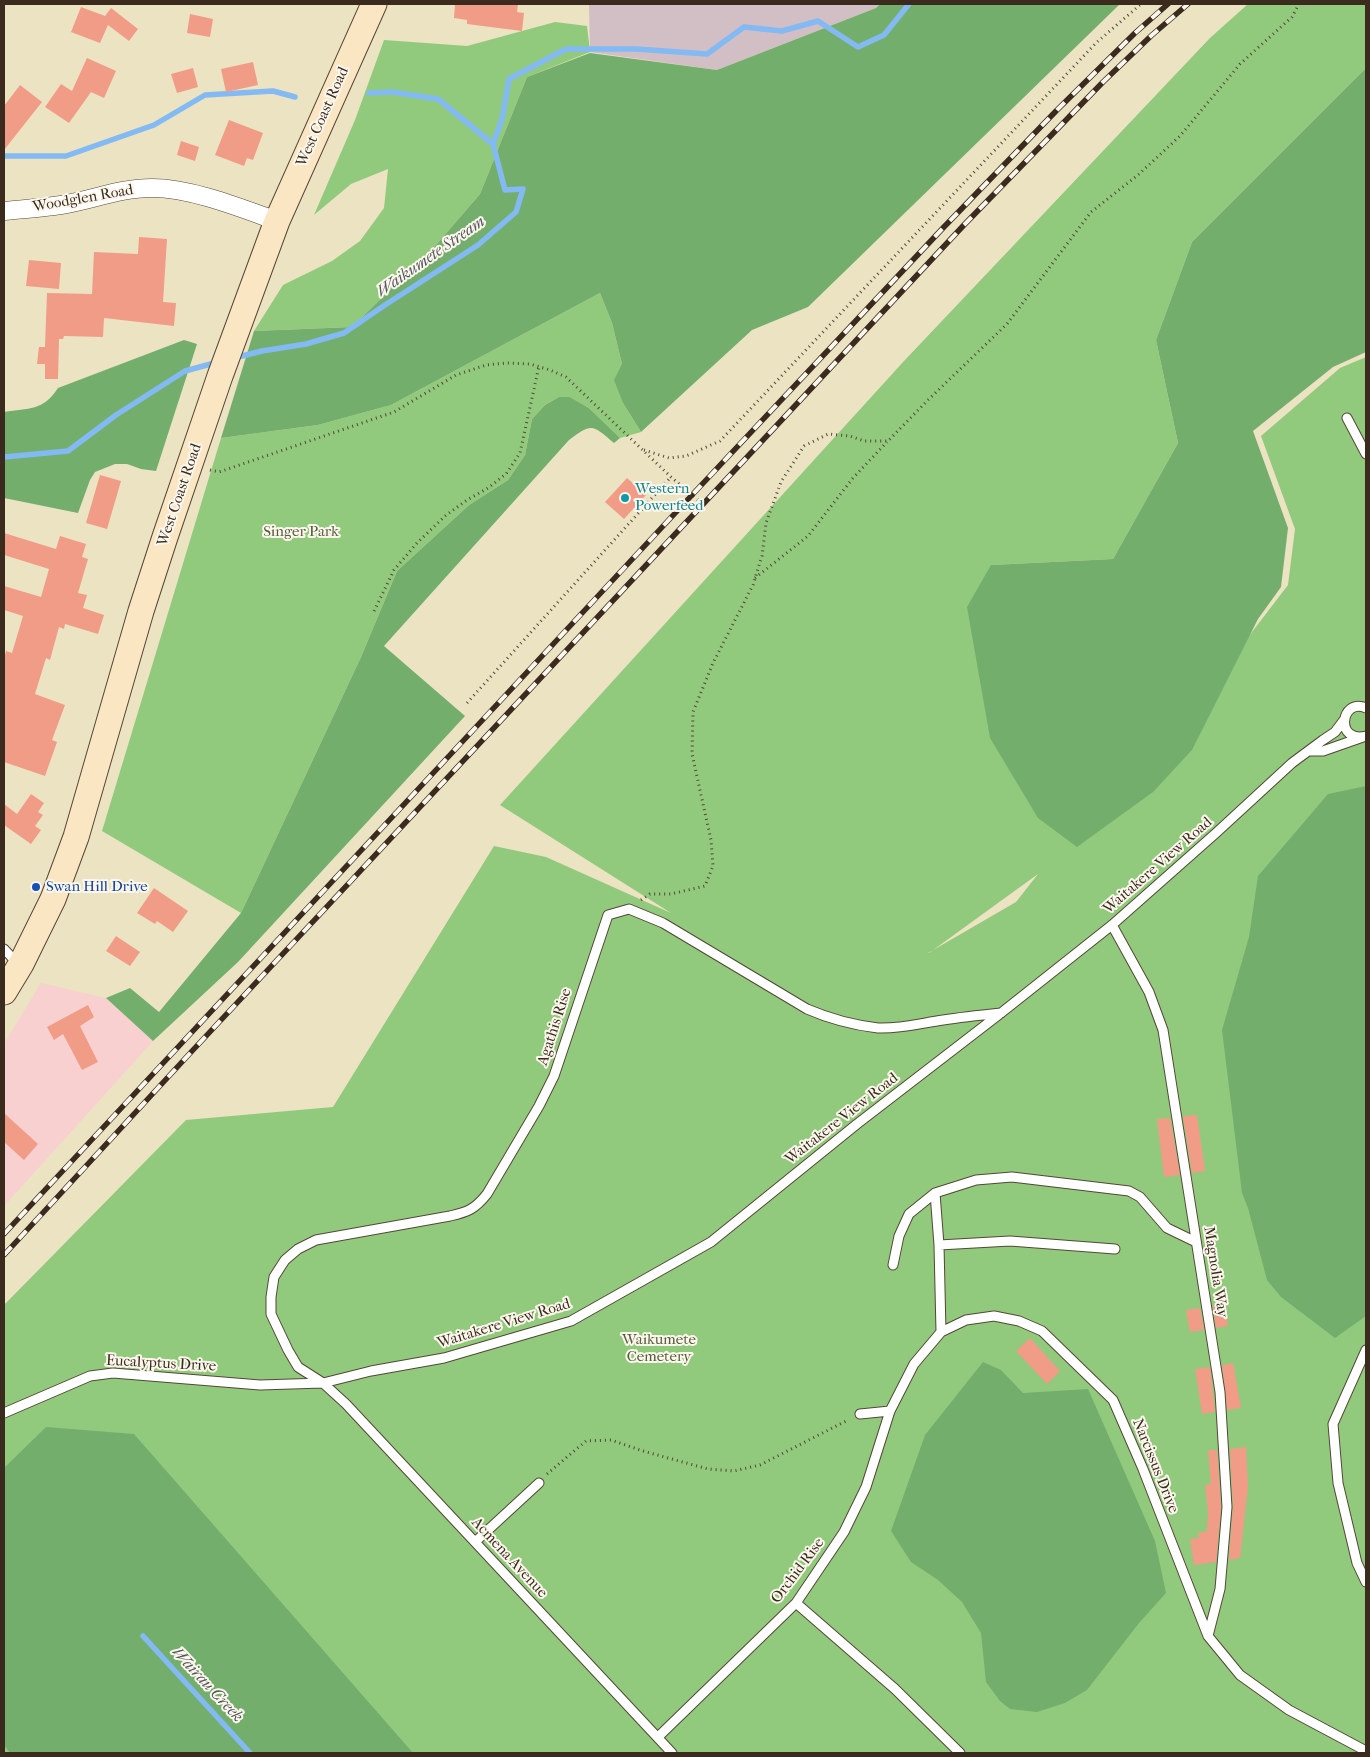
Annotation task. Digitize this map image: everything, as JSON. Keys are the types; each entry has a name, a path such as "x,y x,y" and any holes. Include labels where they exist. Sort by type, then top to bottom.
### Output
{"main road":[{"name":"West Coast Road","path":"4,992 12,958 53,899 76,837 141,611 220,376 277,221 374,4"}],"street":[{"name":"Woodglen Road","path":"4,211 62,204 113,192 151,188 190,193 277,221"}],"lane":[{"path":"1347,418 1366,454"},
{"name":"Waitakere View Road","path":"323,1383 444,1358 571,1321 711,1242 857,1124 1112,925 1292,763 1335,732 1344,720 1347,712 1354,707 1365,705"},
{"path":"1344,720 1345,728 1350,734 1358,737 1366,736"},
{"path":"1310,751 1323,751 1366,736"},
{"path":"629,909 663,923 807,1009 828,1018 880,1028 909,1026 1001,1013"},
{"name":"Agathis Rise","path":"323,1383 298,1367 271,1314 274,1277 285,1260 298,1249 316,1240 467,1213 478,1205 487,1194 539,1106 554,1076 608,915 629,909"},
{"name":"Magnolia Way","path":"1112,925 1149,992 1163,1030 1220,1392 1227,1507 1220,1589 1208,1636"},
{"path":"892,1265 899,1236 909,1214 935,1193 976,1180 1012,1177 1129,1191 1140,1197 1167,1228 1196,1242"},
{"path":"935,1193 939,1245 941,1332"},
{"path":"939,1245 1010,1241 1115,1249"},
{"name":"Narcissus Drive","path":"890,1411 914,1364 941,1332 966,1320 994,1316 1019,1322 1042,1331 1113,1400 1208,1636 1240,1675 1289,1710 1366,1751"},
{"path":"1366,1350 1333,1424 1338,1483 1357,1563 1366,1582"},
{"name":"Eucalyptus Drive","path":"4,1413 90,1376 112,1372 260,1385 323,1383"},
{"name":"Acmena Avenue","path":"323,1383 380,1439 672,1753"},
{"path":"860,1414 890,1411"},
{"name":"Orchid Rise","path":"658,1737 796,1603 844,1532 866,1487 890,1411"},
{"path":"475,1542 539,1483"},
{"path":"796,1603 895,1689 960,1753"}],"path":[{"path":"644,450 669,458 686,456 720,441 1096,43 1142,4"},
{"path":"755,578 808,536 853,478 928,400 1007,324 1091,212 1138,175 1180,136 1240,64 1292,18 1299,4"},
{"path":"190,466 219,472 394,412 456,375 486,365 507,363 530,364 566,377 671,477 704,505"},
{"path":"374,611 394,570 417,543 445,516 506,474 520,452 539,366"},
{"path":"629,909 650,894 671,894 706,886 713,866 711,840 692,754 693,712 713,663 753,585 762,556 766,523 781,482 804,446 828,434 850,436 864,441 888,441"},
{"path":"467,703 671,477"},
{"path":"539,1483 551,1468 586,1442 611,1440 708,1468 734,1471 760,1465 860,1414"}],"shaded area":[{"path":"589,4 880,4 876,8 717,70 590,52"},
{"path":"41,983 106,998 153,1041 4,1206 4,1044"}],"green space":[{"path":"880,4 1120,4 808,307 752,330 641,432 623,403 614,380 622,364 612,323 600,293 391,405 318,425 221,438 254,331 352,327 436,245 480,194 527,77 590,53 717,70 876,8"},
{"name":"Waikumete Cemetery","path":"1248,4 1366,4 1366,68 1192,242 1156,340 1178,443 1113,559 991,565 1193,709 1288,585 1295,529 1261,436 1340,368 1366,357 1366,1753 4,1753 4,1305 186,1120 333,1107 494,846 546,857 671,913 500,805 904,361 1210,38","holes":["1038,874 1016,902 933,950"]},
{"path":"555,22 587,26 590,52 527,77 480,194 436,245 352,327 254,331 283,285 332,261 360,241 384,208 388,169 351,184 314,215 355,120 384,40 467,46"},
{"path":"1366,68 1366,352 1333,367 1253,431 1288,528 1281,587 1258,619 1192,750 1153,792 1077,847 1038,818 990,738 967,607 991,565 1113,559 1178,443 1156,340 1192,242"},
{"name":"Singer Park","path":"600,293 612,323 622,364 623,403 641,432 620,438 589,408 570,397 559,397 545,405 532,419 525,455 508,480 469,505 397,571 361,657 241,913 102,831 221,438 318,425 391,405"},
{"path":"184,340 197,344 156,471 141,469 127,464 115,464 95,472 90,480 78,513 4,498 4,412 28,409 41,405 58,388"},
{"path":"559,397 570,397 589,408 620,438 614,443 597,429 588,428 569,440 384,646 465,716 238,962 153,1041 106,998 130,988 159,1012 241,913 361,657 397,571 469,505 508,480 525,455 532,419 545,405"},
{"path":"1366,786 1366,1316 1335,1338 1281,1297 1267,1280 1248,1208 1242,1193 1222,1030 1249,937 1258,876 1328,794"},
{"path":"983,1362 1001,1370 1023,1393 1088,1389 1155,1541 1166,1593 1139,1623 1087,1690 1065,1703 1037,1712 1010,1709 1000,1701 986,1682 981,1633 962,1602 938,1580 911,1562 891,1531 925,1435"},
{"path":"46,1427 134,1434 413,1753 10,1753 4,1745 4,1468"}],"building":[{"path":"455,4 518,4 517,12 524,13 522,31 467,24 467,20 454,18"},
{"path":"81,7 105,16 111,8 138,29 129,41 108,25 100,43 71,32"},
{"path":"190,14 213,19 210,37 187,33"},
{"path":"87,58 116,71 104,98 91,92 69,123 45,107 61,84 72,91"},
{"path":"253,62 258,85 226,92 221,69"},
{"path":"193,68 198,87 177,93 171,74"},
{"path":"20,85 42,102 4,150 4,106"},
{"path":"229,120 263,133 253,160 247,158 244,166 215,155"},
{"path":"181,141 199,147 195,161 177,155"},
{"path":"139,237 167,239 163,302 176,303 174,326 104,318 103,337 64,336 63,339 59,339 58,379 45,379 45,364 37,364 39,347 45,347 47,293 92,294 94,252 138,254"},
{"path":"29,260 61,263 59,289 26,286"},
{"path":"100,475 121,481 107,529 86,523"},
{"name":"Western Powerfeed","path":"627,478 646,495 624,519 605,502"},
{"path":"4,533 56,549 60,536 86,544 82,557 88,559 78,593 87,595 83,608 104,615 98,634 65,624 64,629 59,627 50,660 46,658 35,694 65,705 52,740 57,742 45,776 4,762 4,659 6,651 12,653 23,616 4,610 4,586 41,597 49,569 4,555"},
{"path":"31,794 44,803 38,812 43,815 35,826 41,830 31,844 4,825 4,804 17,814"},
{"path":"154,888 188,911 173,932 157,921 155,924 137,913"},
{"path":"116,936 140,952 130,966 106,951"},
{"path":"88,1005 94,1017 80,1026 98,1062 82,1070 63,1034 54,1040 47,1027"},
{"path":"4,1113 38,1144 24,1160 4,1142"},
{"path":"1197,1115 1205,1171 1192,1173 1183,1116"},
{"path":"1170,1118 1180,1175 1164,1177 1157,1119"},
{"path":"1225,1304 1228,1326 1216,1328 1213,1306"},
{"path":"1200,1308 1204,1330 1190,1332 1186,1310"},
{"path":"1030,1338 1060,1371 1047,1384 1016,1351"},
{"path":"1233,1363 1241,1408 1227,1410 1222,1365"},
{"path":"1210,1367 1215,1412 1202,1414 1195,1369"},
{"path":"1246,1447 1248,1487 1240,1558 1229,1560 1233,1507 1230,1449"},
{"path":"1208,1450 1217,1450 1221,1507 1216,1562 1194,1565 1190,1539 1199,1538 1198,1533 1207,1531 1208,1511 1205,1485 1211,1484"}],"waterway":[{"name":"Waikumete Stream","path":"234,358 262,351 306,344 344,333 478,245 516,212 523,189 505,190 493,144 502,119 509,79 566,49 636,49 707,54 744,27 782,31 818,21 858,47 884,35 909,4"},
{"path":"4,156 66,156 154,125 205,95 273,91 295,97"},
{"path":"369,93 392,92 438,99 493,144"},
{"name":"Waikumete Stream","path":"4,457 68,451 116,415 185,371 218,362"},
{"name":"Wairau Creek","path":"143,1636 250,1753"}],"railway":[{"path":"4,1234 943,228 1057,110 1135,33 1168,4"},
{"path":"4,1255 193,1050 963,226 1103,82 1188,4"}],"place":[{"name":"Western Powerfeed","path":"625,498"},
{"name":"Swan Hill Drive","path":"36,887"}]}
